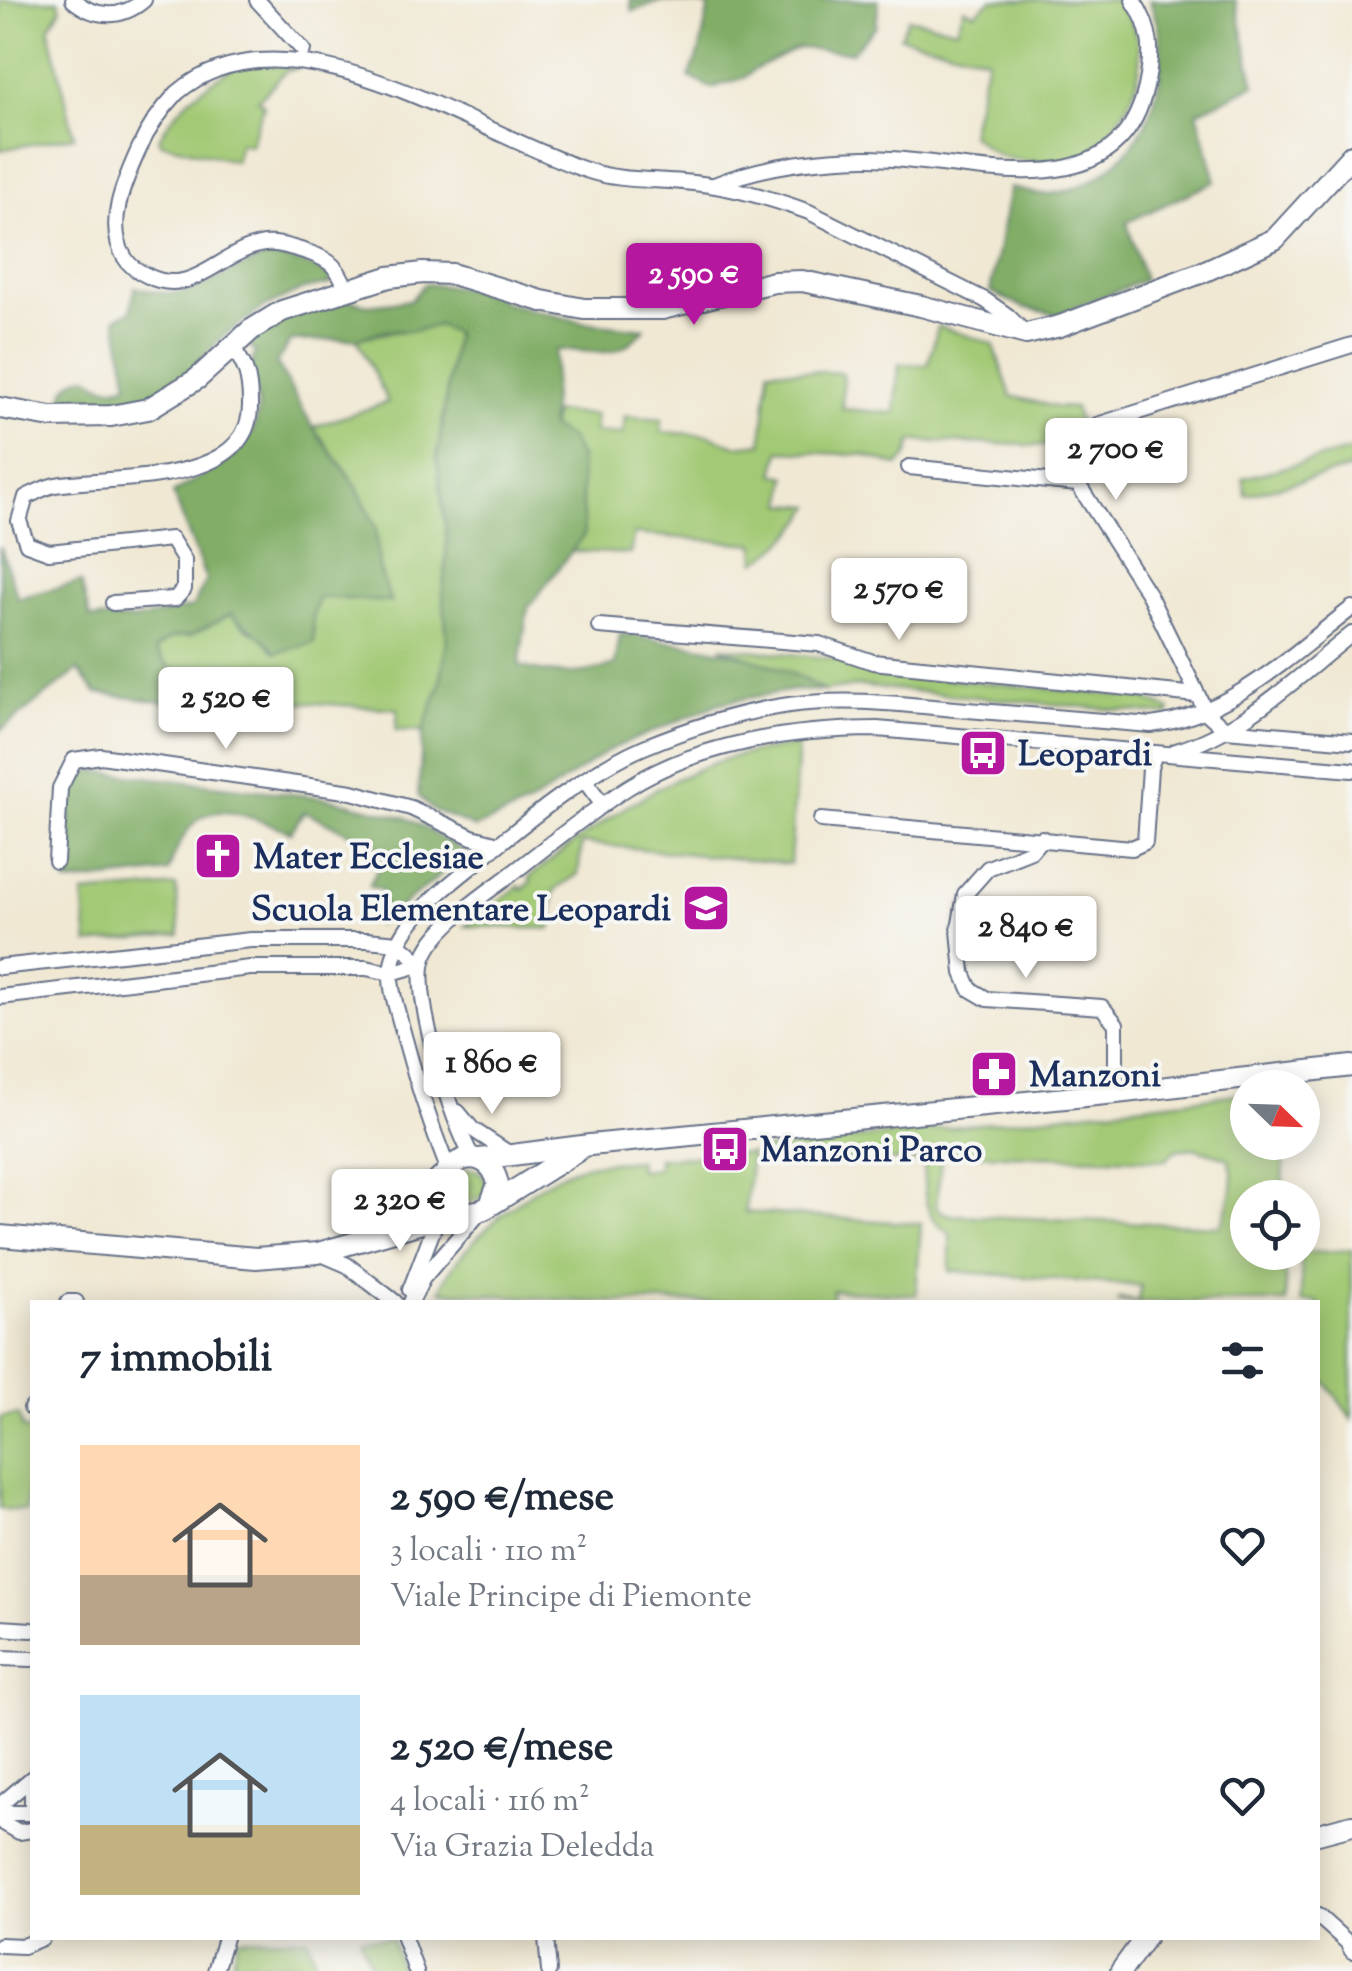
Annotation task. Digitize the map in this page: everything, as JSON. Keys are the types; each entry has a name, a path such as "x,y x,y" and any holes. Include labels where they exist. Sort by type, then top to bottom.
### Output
{"street":[{"path":"73,0 94,13 112,15 131,11 144,0"},
{"path":"257,0 302,50"},
{"path":"714,186 746,172 868,157 1003,170 1058,171 1087,163 1122,134 1144,94 1152,61 1152,40 1145,18 1133,0"},
{"path":"346,288 338,268 318,256 275,243 256,246 201,277 178,284 160,282 136,270 124,257 115,233 118,206 141,144 165,106 189,79 236,53 265,47 336,56 427,94 530,148 588,171 624,179 714,186 808,212 985,300 1026,334"},
{"path":"0,408 51,417 112,416 148,409 197,379 230,346 282,311 388,277 452,274 542,301 584,309 662,309 774,282 802,281 921,306 1026,334 1075,320 1202,272 1275,239 1352,154"},
{"path":"1097,425 1352,345"},
{"path":"113,603 175,599 184,589 184,560 171,539 49,552 27,544 19,522 26,497 52,486 157,477 206,466 240,438 251,408 248,374 240,356 230,346"},
{"path":"908,467 1078,484 1149,595 1206,712 1226,730 1352,742"},
{"path":"463,1208 446,1172 414,1078 391,973 398,943 416,918 458,878 585,781 642,748 725,719 790,705 879,702 1152,725 1174,722 1206,712 1254,682 1352,608"},
{"path":"599,626 819,644 873,662 1197,696"},
{"path":"1155,753 1190,746 1226,730 1352,634"},
{"path":"878,729 879,702"},
{"path":"409,1300 410,1286 463,1208 498,1190 493,1168 476,1158 451,1103 426,1014 422,964 435,941 476,900 630,786 726,748 832,729 878,729 1352,770"},
{"path":"822,820 1132,848 1145,842 1150,768 1155,753"},
{"path":"56,861 60,788 74,760 101,756 352,792 411,808 472,837 499,844"},
{"path":"585,781 603,805"},
{"path":"1042,838 1031,851 988,868 965,894 959,930 962,973 970,989 987,999 1102,1007 1116,1024 1116,1094"},
{"path":"458,878 476,900"},
{"path":"0,967 251,940 398,943 422,964"},
{"path":"328,966 329,940"},
{"path":"83,958 87,986"},
{"path":"0,996 250,968 328,966 391,973 422,964"},
{"path":"351,1242 422,1196 458,1160 1116,1094 1352,1066"},
{"path":"451,1103 472,1129 514,1156"},
{"path":"0,1236 256,1258 318,1253 463,1208 590,1144"},
{"path":"410,1300 463,1208"},
{"path":"318,1253 347,1265 392,1300"},
{"path":"0,1628 30,1634"},
{"path":"0,1658 30,1659"},
{"path":"0,1806 30,1780"},
{"path":"0,1813 30,1811"},
{"path":"0,1821 19,1832 30,1830"},
{"path":"1320,1833 1352,1824"},
{"path":"1320,1918 1348,1942 1352,1951"},
{"path":"0,1944 23,1946 37,1940"},
{"path":"214,1970 224,1940"},
{"path":"405,1940 416,1971"},
{"path":"546,1940 549,1971"},
{"path":"1121,1971 1144,1940"}],"green space":[{"path":"0,0 58,0 61,8 49,28 74,136 0,150"},
{"path":"630,0 879,0 876,26 852,52 798,48 744,78 711,88 689,77 700,50 709,6 662,1 632,11"},
{"path":"991,0 1118,0 1139,46 1138,75 1118,121 1092,150 1071,159 1048,162 1012,159 993,152 970,134 987,58 900,37 908,18 957,29 964,8 975,13"},
{"path":"1149,0 1235,0 1255,85 1197,112 1216,181 1127,222 1144,280 1058,315 1023,307 990,292 1010,188 1049,194 1081,186 1108,170 1146,122 1161,62 1158,30"},
{"path":"243,62 298,68 286,71 258,100 264,105 250,145 240,143 235,161 161,143 159,139 185,103"},
{"path":"268,257 315,268 330,276 331,284 303,289 261,309 221,338 192,370 140,400 89,407 62,405 69,385 82,377 88,376 106,387 128,384 116,318 131,311 135,287 156,292 190,291"},
{"path":"424,284 489,292 506,303 581,322 645,329 614,351 556,350 550,427 571,439 580,458 584,535 528,608 519,666 567,673 615,665 620,634 747,657 786,671 823,691 794,690 720,703 611,749 530,804 475,828 431,809 418,795 423,731 440,685 447,641 443,592 447,542 437,459 455,334 439,325 414,331 385,331 357,339 291,341 276,362 313,427 356,486 376,528 379,568 391,602 319,597 313,615 314,643 275,653 231,614 191,635 171,638 155,649 196,699 179,704 96,693 78,670 0,731 0,546 18,598 81,582 90,618 135,620 193,607 206,580 173,493 228,458 250,435 258,406 252,373 255,352 247,344 293,312 348,299 368,305 411,300"},
{"path":"439,325 455,334 437,459 447,542 443,592 447,641 440,685 423,731 396,730 398,709 213,696 196,699 154,649 231,614 248,630 265,636 313,615 319,597 379,568 376,527 356,485 313,427 388,402 357,339"},
{"path":"938,326 993,344 1011,396 1075,408 1083,440 1078,447 912,441 898,466 864,455 780,451 774,474 787,477 784,504 812,506 788,538 756,562 755,544 634,534 630,554 570,551 584,535 550,428 554,412 595,415 595,432 623,434 625,416 662,419 661,432 709,435 736,446 762,443 769,369 843,373 842,409 895,413 899,364 928,365"},
{"path":"1352,450 1352,468 1246,495 1243,478"},
{"path":"720,647 839,659 874,672 1145,698 1170,710 1169,715 858,686 823,691 804,678"},
{"path":"798,745 790,864 582,843 578,874 554,891 551,929 465,926 519,886 523,889 531,882 529,877 595,828 664,785 724,760"},
{"path":"93,771 327,798 407,818 465,852 377,925 375,919 383,906 382,890 369,886 387,851 304,811 291,832 246,816 214,813 189,829 168,872 67,883 70,790 75,778"},
{"path":"176,886 180,935 88,944 83,894"},
{"path":"1230,1095 1230,1160 1283,1160 1284,1180 1232,1180 1228,1158 1193,1148 1176,1150 1166,1160 942,1153 936,1206 951,1215 1220,1226 1230,1199 1230,1270 1285,1270 1286,1300 1139,1300 1141,1286 950,1271 950,1233 929,1211 923,1162 764,1156 765,1149"},
{"path":"751,1153 745,1212 921,1224 916,1295 833,1290 831,1300 560,1300 440,1291 448,1274 478,1237 539,1187 576,1168 599,1163 638,1160 639,1170 658,1168 658,1158"},
{"path":"470,1169 481,1174 486,1185 481,1196 470,1201 459,1196 454,1185 459,1174"},
{"path":"1352,1250 1352,1419 1320,1374 1320,1300 1301,1300 1301,1270 1320,1270 1320,1252"},
{"path":"18,1415 23,1429 30,1431 26,1511 0,1509 0,1417"},
{"path":"238,1940 309,1940 319,1971 307,1971 302,1964 233,1962"},
{"path":"361,1940 393,1940 401,1971 374,1971"}],"place":[{"name":"Leopardi","path":"983,753"},
{"name":"Mater Ecclesiae","path":"218,856"},
{"name":"Scuola Elementare Leopardi","path":"706,908"},
{"name":"Manzoni","path":"994,1074"},
{"name":"Manzoni Parco","path":"725,1149"}]}
